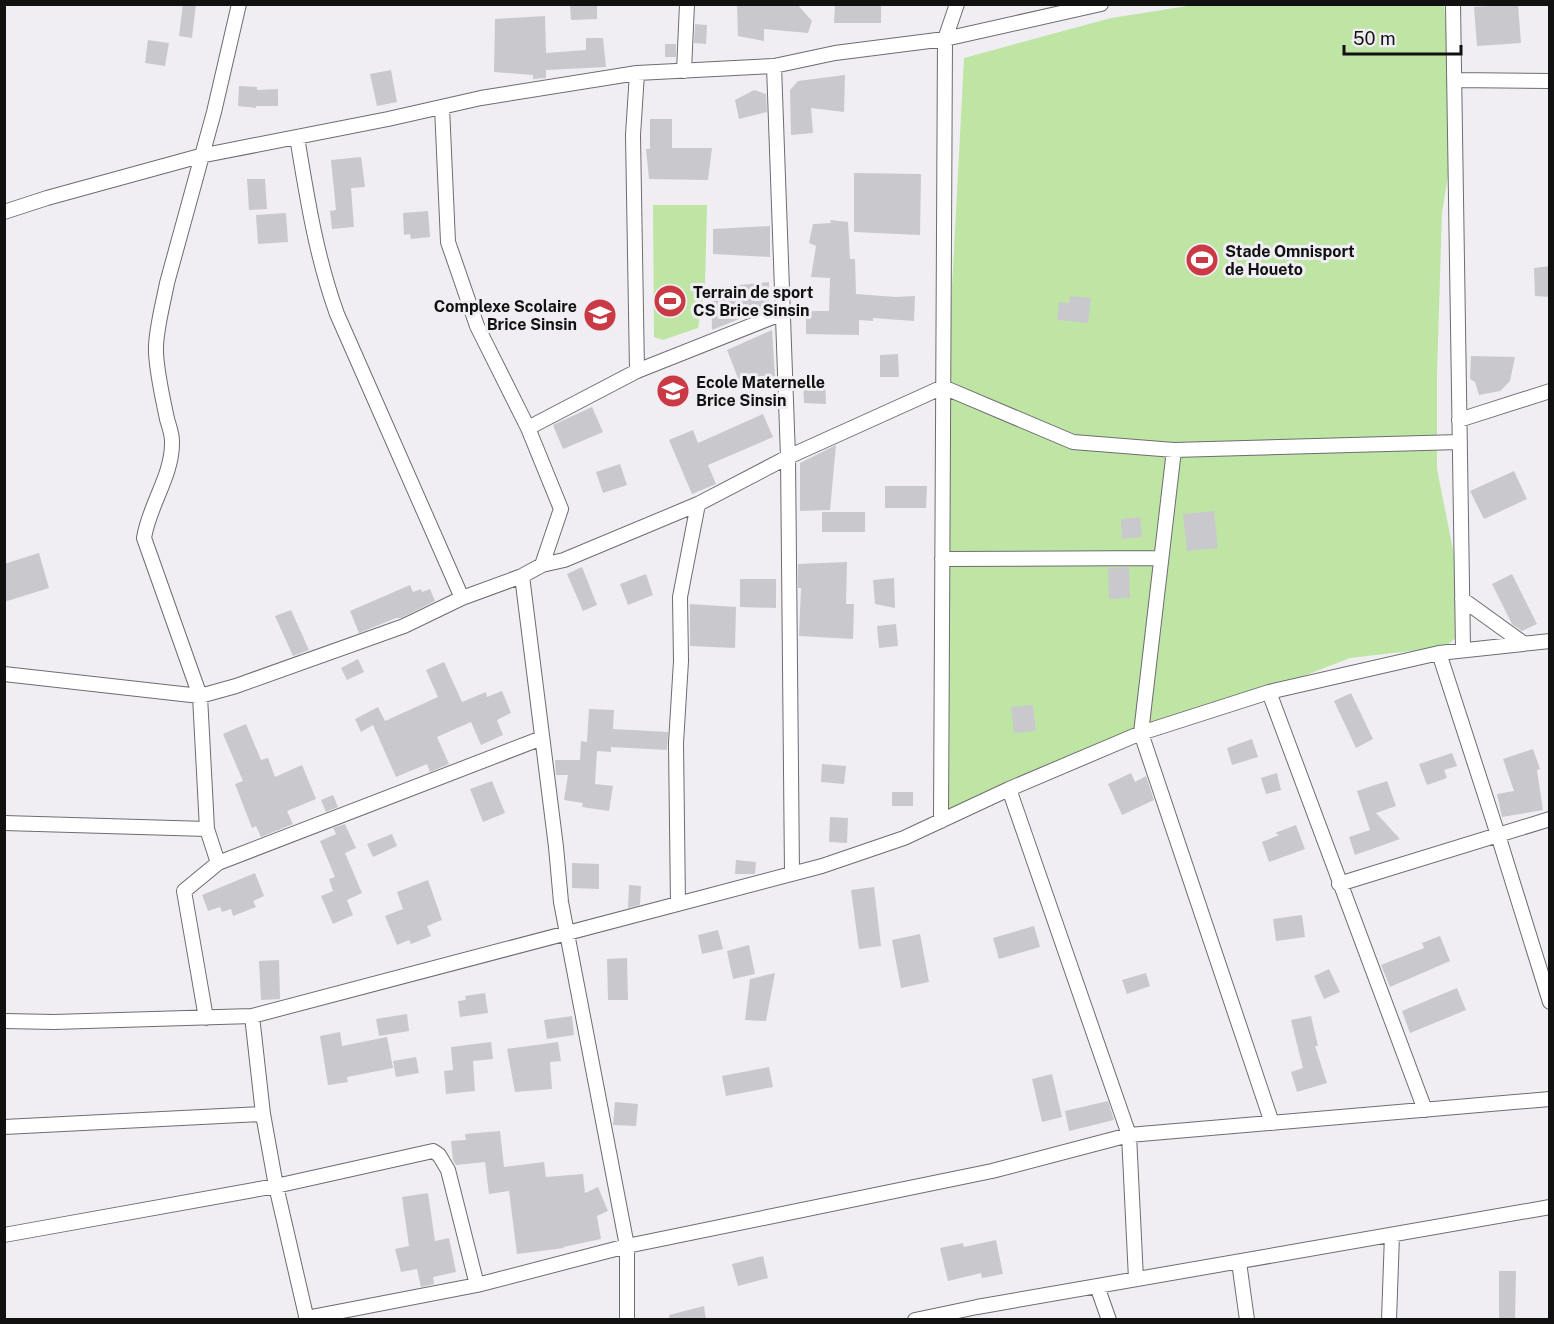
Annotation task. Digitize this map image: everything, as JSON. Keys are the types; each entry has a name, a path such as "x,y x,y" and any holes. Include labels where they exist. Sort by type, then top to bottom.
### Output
{"street":[{"path":"218,863 207,829 200,696 144,538 171,457 172,441 156,348 167,283 200,156 214,112 239,4"},
{"path":"684,70 687,4"},
{"path":"941,821 945,39 957,4"},
{"path":"4,212 200,156 522,91 637,73 774,66 835,53 945,39 1101,4"},
{"path":"1453,4 1463,649"},
{"path":"774,66 788,457 792,874"},
{"path":"637,73 633,135 637,371"},
{"path":"1454,80 1550,81"},
{"path":"442,107 448,242 477,326 528,428 561,508 542,565"},
{"path":"297,137 313,231 325,280 337,314 462,598"},
{"path":"528,428 637,371 783,313"},
{"path":"4,675 200,696 236,686 404,626 462,598 522,576 542,565 564,561 698,504 788,457 943,387 1073,442 1174,450 1460,442"},
{"path":"1459,420 1550,391"},
{"path":"1174,450 1141,733 1272,1123"},
{"path":"678,904 676,743 681,662 680,597 698,504"},
{"path":"942,559 1161,558"},
{"path":"522,576 566,934 627,1246 627,1320"},
{"path":"1462,599 1523,643"},
{"path":"4,1021 54,1022 252,1016 822,866 904,838 1010,789 1141,733 1269,692 1439,653 1550,641"},
{"path":"1439,653 1550,1002"},
{"path":"1269,692 1425,1110"},
{"path":"206,1018 184,891 218,863 542,738"},
{"path":"1010,789 1129,1135 1136,1279"},
{"path":"1339,884 1550,819"},
{"path":"4,823 207,829"},
{"path":"252,1016 263,1114 276,1186 307,1319 477,1285 627,1246 992,1171 1129,1135 1550,1099"},
{"path":"4,1127 263,1114"},
{"path":"4,1235 276,1186 433,1151 439,1155 447,1170 477,1285"},
{"path":"915,1320 1550,1207"},
{"path":"1389,1320 1392,1235"},
{"path":"1239,1262 1247,1320"},
{"path":"1097,1286 1109,1320"}],"green space":[{"path":"1194,5 1444,5 1451,76 1458,113 1442,213 1437,374 1437,469 1459,580 1458,636 1445,647 1350,658 949,814 947,383 964,58 1111,18"},
{"path":"653,205 707,205 705,287 698,328 663,340 654,337"}],"building":[{"path":"183,4 196,4 192,38 179,36"},
{"path":"570,4 597,4 597,19 571,20"},
{"path":"737,4 797,4 812,21 808,33 764,29 764,41 738,36"},
{"path":"835,4 881,4 881,23 834,23"},
{"path":"1518,4 1521,43 1477,46 1474,7"},
{"path":"545,16 546,53 586,50 586,38 603,38 606,67 546,70 546,78 533,79 533,75 494,72 495,19"},
{"path":"695,24 707,25 706,44 694,43"},
{"path":"148,40 169,43 165,66 145,63"},
{"path":"665,44 676,44 676,57 665,57"},
{"path":"391,70 397,102 377,106 370,74"},
{"path":"845,75 844,112 811,108 813,133 791,135 790,90 798,81"},
{"path":"239,86 257,87 257,90 278,89 278,106 256,106 256,108 238,106"},
{"path":"754,90 766,94 767,112 739,119 735,100"},
{"path":"650,119 672,119 672,148 712,148 708,180 649,179 646,149 650,149"},
{"path":"361,157 365,187 351,188 354,227 332,229 330,211 336,210 331,160"},
{"path":"854,173 921,174 920,235 854,232"},
{"path":"247,179 265,179 267,209 249,210"},
{"path":"428,211 430,237 411,239 410,234 404,235 403,213"},
{"path":"286,213 288,242 258,244 256,215"},
{"path":"830,220 848,222 850,259 855,259 856,294 915,296 914,321 873,318 873,321 859,320 859,335 806,334 806,314 813,311 829,311 830,278 811,277 816,246 809,243 813,224 831,223"},
{"path":"770,226 770,257 713,254 713,229"},
{"path":"1550,266 1550,297 1535,296 1534,268"},
{"path":"769,282 769,307 712,330 711,288"},
{"path":"1070,296 1091,298 1088,323 1057,320 1059,302 1069,303"},
{"path":"772,330 775,376 743,391 727,350"},
{"path":"898,354 899,377 880,377 880,355"},
{"path":"1471,356 1515,357 1510,381 1500,391 1479,395 1475,382 1470,379"},
{"path":"825,378 826,404 804,403 803,380"},
{"path":"592,407 603,432 563,449 553,425"},
{"path":"763,414 773,437 708,465 716,484 692,494 669,440 693,430 698,443"},
{"path":"836,445 830,510 800,511 800,463"},
{"path":"620,464 627,485 603,493 596,472"},
{"path":"1514,471 1527,499 1484,519 1470,491"},
{"path":"885,486 927,486 926,508 885,508"},
{"path":"1214,511 1218,548 1187,551 1183,514"},
{"path":"822,512 865,512 865,532 822,532"},
{"path":"1140,517 1142,537 1122,539 1121,519"},
{"path":"39,553 49,588 4,602 4,564"},
{"path":"847,562 846,604 854,604 853,639 799,636 801,588 798,588 798,564"},
{"path":"582,567 597,605 583,611 567,574"},
{"path":"1129,567 1130,598 1109,599 1108,568"},
{"path":"646,574 653,595 628,605 620,584"},
{"path":"1512,574 1537,624 1522,631 1512,624 1492,584"},
{"path":"894,578 895,608 875,604 873,580"},
{"path":"740,579 776,579 776,608 740,607"},
{"path":"410,585 413,592 430,589 435,601 401,618 359,633 350,611"},
{"path":"690,604 736,607 735,648 690,646"},
{"path":"291,610 309,650 293,656 275,616"},
{"path":"896,624 898,646 879,648 877,626"},
{"path":"358,659 364,672 347,680 341,668"},
{"path":"444,662 462,702 486,692 487,697 502,691 511,713 497,720 503,735 481,745 471,722 437,737 449,764 430,772 427,764 396,777 373,725 361,732 355,719 378,707 385,721 438,697 426,670"},
{"path":"1351,693 1373,739 1356,748 1334,701"},
{"path":"1033,705 1036,731 1014,733 1011,707"},
{"path":"589,709 614,710 613,729 668,732 667,750 611,747 611,752 597,751 595,784 613,786 609,811 582,807 583,803 564,800 568,775 556,775 555,760 580,760 581,741 587,742"},
{"path":"246,724 261,760 268,758 275,777 302,765 316,799 287,811 293,824 261,837 256,826 252,828 235,784 243,781 223,734"},
{"path":"1252,739 1258,757 1232,765 1227,748"},
{"path":"1533,749 1540,769 1537,770 1543,810 1502,817 1497,794 1514,791 1503,759"},
{"path":"1452,753 1457,766 1444,770 1447,778 1427,785 1419,764"},
{"path":"822,764 846,766 844,784 821,782"},
{"path":"1131,773 1135,782 1146,776 1154,800 1122,815 1108,784"},
{"path":"1277,773 1281,790 1266,794 1261,778"},
{"path":"492,781 505,813 483,822 470,789"},
{"path":"1387,781 1396,806 1376,813 1400,839 1355,855 1349,837 1370,830 1357,791"},
{"path":"892,792 913,792 913,806 892,806"},
{"path":"333,795 338,807 326,812 321,800"},
{"path":"830,817 848,818 847,843 829,842"},
{"path":"345,824 356,848 345,853 362,893 347,900 353,915 333,924 321,896 333,891 329,879 335,877 320,841 336,834 333,828"},
{"path":"1296,825 1305,849 1269,862 1262,842 1279,835 1275,833"},
{"path":"392,834 397,846 373,857 367,844"},
{"path":"736,860 756,862 755,874 735,874"},
{"path":"572,863 599,864 599,889 572,888"},
{"path":"255,873 264,896 253,901 256,907 233,916 231,909 222,912 220,907 208,911 202,895"},
{"path":"428,880 442,920 427,926 431,936 411,944 409,940 397,945 385,916 403,909 397,892"},
{"path":"629,885 641,886 640,905 628,908"},
{"path":"874,887 881,946 859,949 851,890"},
{"path":"1302,915 1305,937 1276,941 1273,919"},
{"path":"1034,926 1040,947 999,959 993,938"},
{"path":"718,930 723,949 702,954 698,935"},
{"path":"920,934 929,982 901,988 892,940"},
{"path":"1440,936 1450,961 1390,987 1381,965 1424,948 1422,943"},
{"path":"749,945 755,974 733,979 727,951"},
{"path":"627,958 628,1000 608,1000 607,959"},
{"path":"279,960 280,999 261,1000 259,961"},
{"path":"1329,969 1340,992 1324,999 1314,976"},
{"path":"775,973 766,1021 745,1020 750,979"},
{"path":"1146,973 1150,986 1127,994 1122,980"},
{"path":"1457,988 1466,1010 1410,1033 1402,1011"},
{"path":"485,993 488,1013 460,1017 458,1001 466,1000 465,996"},
{"path":"407,1014 409,1031 379,1036 376,1019"},
{"path":"572,1016 574,1035 547,1039 544,1020"},
{"path":"1311,1016 1318,1046 1315,1046 1327,1083 1297,1092 1291,1072 1303,1068 1291,1020"},
{"path":"340,1032 342,1046 387,1037 393,1068 347,1077 348,1082 328,1085 320,1036"},
{"path":"491,1042 493,1059 473,1061 475,1091 446,1094 444,1071 453,1070 451,1047"},
{"path":"558,1042 561,1061 550,1062 552,1089 515,1092 507,1049"},
{"path":"416,1057 419,1073 396,1077 393,1061"},
{"path":"769,1067 773,1087 726,1096 722,1076"},
{"path":"1052,1074 1062,1117 1042,1122 1032,1079"},
{"path":"1108,1101 1114,1120 1069,1131 1065,1111"},
{"path":"615,1102 638,1104 636,1126 613,1125"},
{"path":"500,1131 504,1167 544,1162 546,1177 583,1174 585,1193 598,1187 608,1211 597,1216 601,1239 564,1248 517,1254 509,1191 489,1194 485,1162 456,1165 453,1160 451,1141 466,1140 465,1134"},
{"path":"428,1193 435,1241 449,1238 456,1272 433,1277 434,1284 421,1287 417,1269 401,1272 395,1249 409,1246 402,1197"},
{"path":"996,1240 1003,1274 982,1278 981,1273 948,1281 940,1248 963,1243 964,1247"},
{"path":"763,1256 768,1278 738,1286 732,1264"},
{"path":"1499,1271 1516,1271 1515,1320 1499,1320"},
{"path":"704,1306 706,1320 670,1320 669,1315"}],"place":[{"name":"Stade Omnisport de Houeto","path":"1202,260"},
{"name":"Terrain de sport CS Brice Sinsin","path":"670,301"},
{"name":"Complexe Scolaire Brice Sinsin","path":"600,315"},
{"name":"Ecole Maternelle Brice Sinsin","path":"673,391"}]}
